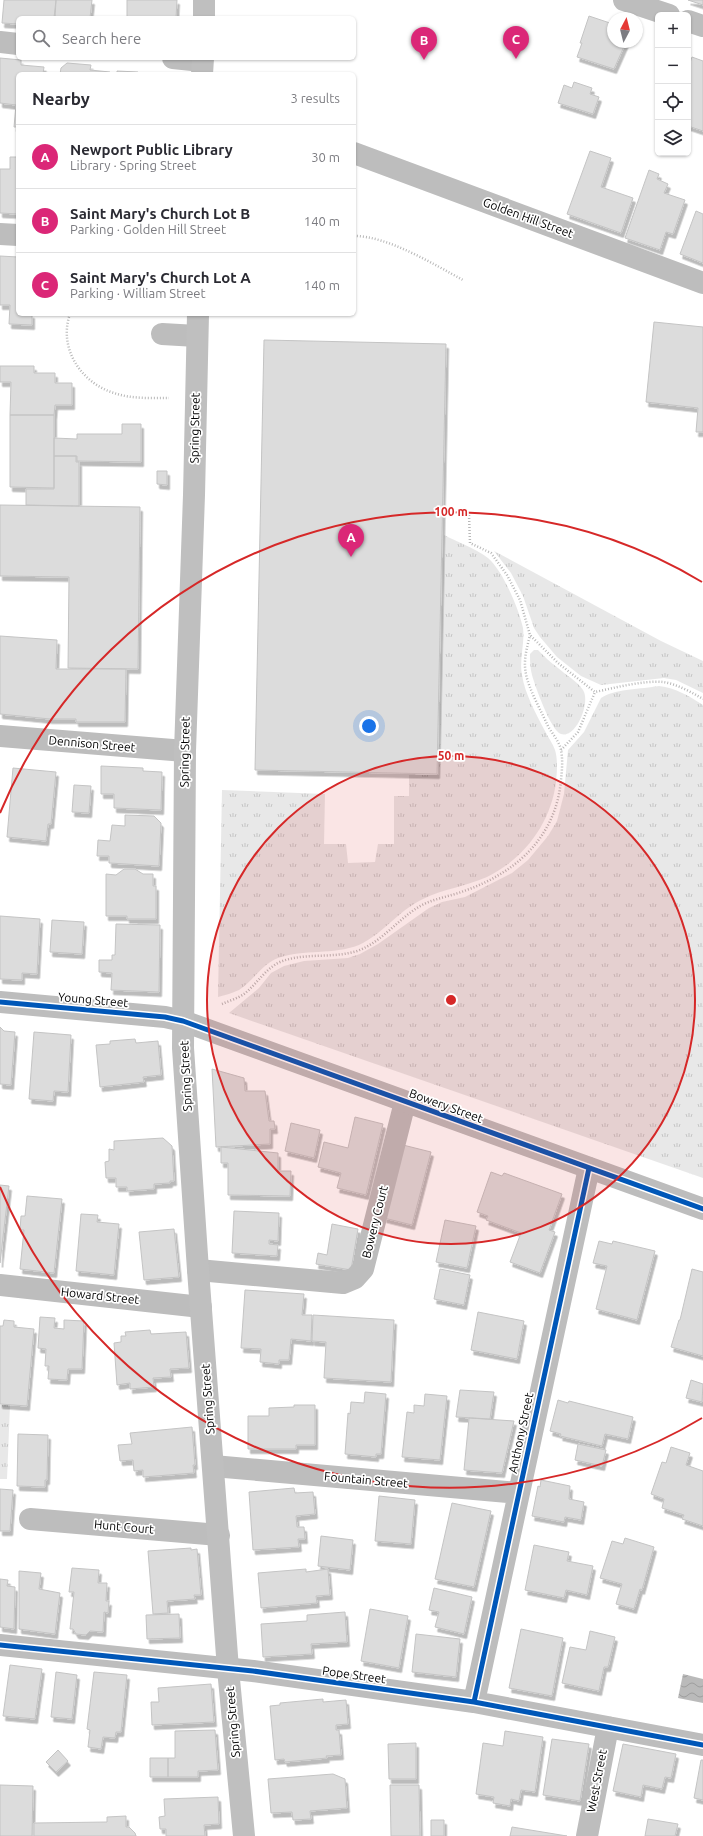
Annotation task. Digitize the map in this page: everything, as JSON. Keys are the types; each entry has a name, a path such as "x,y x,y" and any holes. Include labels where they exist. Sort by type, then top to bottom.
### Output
{"main road":[{"path":"204,0 204,16"},
{"name":"Spring Street","path":"198,316 194,496 185,751 183,1048 200,1307 219,1535 228,1669 244,1836"}],"street":[{"path":"624,0 660,12"},
{"path":"691,22 703,26"},
{"path":"0,42 16,44"},
{"path":"183,60 202,64"},
{"name":"Golden Hill Street","path":"356,155 703,283"},
{"path":"0,234 16,235"},
{"path":"162,334 197,336"},
{"name":"Dennison Street","path":"0,736 185,751"},
{"name":"Young Street","path":"0,1002 165,1017 184,1021"},
{"name":"Bowery Street","path":"184,1021 703,1209"},
{"name":"Bowery Court","path":"198,1270 343,1283 356,1278 363,1268 405,1102"},
{"name":"Anthony Street","path":"474,1702 589,1168"},
{"name":"Howard Street","path":"0,1285 200,1307"},
{"name":"Fountain Street","path":"213,1466 519,1493"},
{"name":"Hunt Court","path":"30,1519 219,1535"},
{"name":"Pope Street","path":"0,1645 253,1671 474,1702 608,1726 703,1746"},
{"name":"West Street","path":"587,1836 608,1726"}],"path":[{"path":"356,236 376,239 416,255 463,280"},
{"path":"69,316 67,321 67,340 70,358 86,378 113,393 130,397 171,398"},
{"path":"217,1006 244,994 268,970 280,962 302,956 343,954 359,950 378,940 423,905 482,884 509,870 526,855 540,839 551,822 558,803 561,784 561,750 547,724 526,675 526,653 530,635 520,600 507,575 491,553 470,542 469,515"},
{"path":"530,635 558,663 595,692 652,682 663,682 673,684 703,699"},
{"path":"561,750 578,732 595,692"}],"green space":[{"path":"444,535 484,555 494,564 505,581 518,611 523,628 521,669 523,682 531,704 554,748 557,758 553,797 542,825 524,850 500,869 487,877 423,899 406,909 376,935 359,945 339,950 288,955 278,958 262,968 239,990 218,997 222,790 325,794 324,844 346,844 348,863 375,862 378,844 394,844 394,796 409,796 409,775 439,775"},
{"path":"494,551 661,641 703,661 703,693 676,680 664,678 601,685 581,676 557,657 540,637 534,628 523,596 511,573"},
{"path":"534,650 538,650 575,681 583,690 585,696 584,711 577,725 567,734 561,734 557,731 548,717 540,698 530,667 530,654"},
{"path":"659,686 677,691 703,705 703,1178 229,1013 259,988 271,973 284,966 304,961 348,958 360,954 378,944 429,908 442,902 465,897 512,873 528,860 548,836 557,821 564,794 568,750 584,732 601,698 621,691"},
{"path":"0,1405 10,1405 7,1479 0,1479"}],"water":[{"path":"683,1674 703,1679 703,1703 678,1698"}],"building":[{"path":"4,0 56,0 54,16 16,16 16,24 2,23"},
{"path":"56,0 92,0 90,16 55,16"},
{"path":"127,0 177,0 176,16 127,16"},
{"path":"688,0 703,0 703,5"},
{"path":"589,16 607,22 607,48 623,48 614,69 577,57 582,43 580,43"},
{"path":"692,57 703,61 703,131 691,127"},
{"path":"0,58 21,60 21,65 44,67 43,72 16,72 16,105 0,103"},
{"path":"67,63 91,65 90,70 110,72 60,72 61,68"},
{"path":"117,71 138,72 117,72"},
{"path":"574,82 592,88 590,94 599,97 593,114 558,103 564,85 572,88"},
{"path":"16,105 16,127 14,127"},
{"path":"590,151 611,158 601,187 633,198 621,233 567,214"},
{"path":"10,157 16,157 16,214 0,213 0,169 10,169"},
{"path":"649,170 659,174 657,179 668,184 664,193 685,200 673,234 666,232 660,250 625,238"},
{"path":"696,211 703,214 703,263 680,254"},
{"path":"0,256 16,257 16,316 32,316 32,325 9,324 10,305 0,305"},
{"path":"654,322 703,327 703,432 696,432 698,408 646,402"},
{"path":"264,340 446,344 437,774 255,770"},
{"path":"0,366 34,366 34,373 55,373 55,383 72,383 72,405 55,405 54,415 10,415 11,382 0,382"},
{"path":"10,415 54,415 54,488 10,487"},
{"path":"122,424 141,424 141,462 77,461 77,456 54,456 54,438 77,439 77,434 122,434"},
{"path":"54,456 76,456 76,462 79,462 79,506 26,505 26,489 54,489"},
{"path":"157,471 167,471 167,485 157,484"},
{"path":"0,505 140,507 138,669 68,668 69,577 0,576"},
{"path":"0,636 57,640 56,669 126,669 125,722 76,722 76,719 50,719 0,714"},
{"path":"101,766 143,768 143,771 162,772 161,810 114,808 114,794 101,794"},
{"path":"13,768 56,772 51,824 48,824 46,841 7,837"},
{"path":"74,785 91,786 89,813 72,812"},
{"path":"125,815 154,816 161,823 159,866 109,863 109,856 97,856 98,840 110,841 112,825 125,826"},
{"path":"124,869 135,869 143,874 153,874 153,886 156,886 156,919 127,919 127,916 106,916 106,874 116,875"},
{"path":"0,916 40,919 37,974 22,973 22,980 0,979"},
{"path":"52,920 84,922 82,954 50,952"},
{"path":"116,924 160,925 159,992 111,990 112,973 99,972 99,960 112,960 112,955 115,955"},
{"path":"0,1027 4,1031 15,1032 11,1085 0,1084"},
{"path":"34,1032 71,1035 68,1092 54,1091 53,1101 29,1099"},
{"path":"135,1039 136,1043 158,1041 161,1075 143,1077 144,1082 100,1087 96,1045 110,1044 110,1041"},
{"path":"212,1069 244,1078 245,1091 265,1091 269,1121 274,1121 275,1129 270,1129 270,1144 216,1147"},
{"path":"355,1117 383,1124 366,1195 337,1188 341,1173 318,1167 324,1142 348,1148"},
{"path":"291,1123 320,1130 314,1158 285,1151"},
{"path":"163,1138 172,1146 174,1181 170,1181 170,1183 154,1184 154,1189 127,1191 127,1187 116,1187 116,1178 106,1178 105,1162 109,1161 109,1149 114,1150 114,1141"},
{"path":"403,1145 431,1152 412,1225 384,1218"},
{"path":"221,1147 278,1153 278,1171 291,1171 290,1196 228,1195 228,1163 221,1163"},
{"path":"491,1172 502,1176 504,1173 562,1194 549,1230 555,1232 540,1273 510,1262 521,1233 486,1220 488,1216 477,1212"},
{"path":"0,1185 9,1186 0,1263"},
{"path":"27,1196 62,1199 54,1273 20,1269 24,1230 20,1230 21,1216 25,1216"},
{"path":"234,1211 279,1213 278,1241 269,1240 269,1244 278,1245 277,1256 232,1253"},
{"path":"81,1214 98,1215 97,1222 119,1224 114,1275 76,1271"},
{"path":"445,1220 476,1226 467,1268 436,1262"},
{"path":"332,1224 358,1229 351,1270 316,1264 318,1253 327,1255"},
{"path":"174,1229 179,1277 144,1280 139,1232"},
{"path":"599,1241 612,1244 613,1241 655,1251 637,1320 596,1309 607,1266 593,1263"},
{"path":"440,1269 470,1275 464,1305 434,1299"},
{"path":"692,1269 703,1272 703,1356 671,1347 680,1320"},
{"path":"245,1290 304,1294 302,1315 312,1315 311,1341 291,1339 289,1360 279,1360 279,1364 260,1362 261,1349 241,1348"},
{"path":"478,1312 524,1321 517,1359 471,1350"},
{"path":"313,1315 394,1320 391,1382 324,1378 326,1342 312,1341"},
{"path":"40,1317 55,1318 54,1328 64,1329 64,1320 84,1321 82,1369 68,1369 67,1380 48,1379 49,1366 45,1366 46,1349 38,1348"},
{"path":"4,1320 14,1321 14,1327 34,1329 27,1406 0,1404 0,1326 3,1326"},
{"path":"150,1330 151,1334 186,1332 189,1368 170,1369 171,1377 153,1378 154,1387 130,1389 130,1383 117,1385 114,1343 121,1342 121,1336 126,1336 125,1332"},
{"path":"691,1380 703,1384 702,1402 686,1398"},
{"path":"460,1390 494,1392 490,1419 456,1417"},
{"path":"365,1392 386,1394 381,1454 376,1454 376,1457 345,1454 348,1413 350,1414 351,1402 364,1403"},
{"path":"425,1394 447,1396 440,1460 402,1457 407,1412 414,1413 414,1405 424,1406"},
{"path":"558,1400 568,1403 569,1401 633,1417 628,1439 605,1434 602,1446 560,1436 561,1434 550,1431"},
{"path":"294,1405 315,1405 315,1445 296,1445 296,1449 248,1449 248,1416 269,1416 269,1408 294,1407"},
{"path":"469,1418 514,1421 502,1473 464,1470"},
{"path":"192,1427 195,1465 193,1465 194,1473 143,1477 143,1470 134,1471 133,1460 120,1461 118,1445 132,1444 130,1433"},
{"path":"18,1434 48,1435 47,1480 45,1480 45,1487 17,1486"},
{"path":"578,1444 606,1450 602,1466 575,1460"},
{"path":"671,1447 690,1453 686,1465 703,1471 703,1526 682,1519 684,1515 662,1508 664,1499 651,1494 662,1462 666,1463"},
{"path":"541,1480 570,1486 569,1499 584,1502 581,1520 565,1517 564,1522 532,1516 538,1486 540,1487"},
{"path":"294,1488 295,1493 313,1492 315,1514 296,1516 297,1527 304,1527 305,1539 298,1539 299,1547 253,1550 249,1492"},
{"path":"0,1489 13,1490 10,1531 0,1531"},
{"path":"379,1496 415,1500 411,1544 375,1541"},
{"path":"452,1503 491,1511 474,1587 435,1579"},
{"path":"321,1536 353,1540 350,1570 318,1566"},
{"path":"625,1538 654,1547 642,1590 640,1589 634,1609 616,1604 622,1584 600,1578 612,1541 623,1544"},
{"path":"534,1545 569,1552 567,1561 593,1566 587,1595 566,1590 564,1598 525,1590"},
{"path":"191,1548 191,1550 197,1549 201,1595 194,1595 195,1599 167,1601 168,1613 153,1614 148,1551"},
{"path":"72,1568 99,1570 98,1583 107,1583 106,1601 109,1601 108,1613 104,1612 103,1632 90,1631 86,1635 76,1634 73,1629 70,1629 74,1592 69,1592"},
{"path":"306,1569 306,1572 328,1569 330,1595 316,1596 317,1603 261,1608 258,1573"},
{"path":"19,1571 41,1573 39,1589 60,1593 55,1634 19,1629"},
{"path":"0,1579 8,1580 7,1586 15,1587 14,1629 0,1627"},
{"path":"434,1588 472,1597 464,1634 435,1627 439,1612 429,1610"},
{"path":"370,1609 408,1616 399,1668 361,1661"},
{"path":"345,1612 347,1642 311,1644 312,1654 263,1657 261,1624 307,1621 307,1615"},
{"path":"179,1614 180,1638 147,1639 146,1615"},
{"path":"521,1629 563,1638 552,1696 509,1688"},
{"path":"590,1631 615,1637 608,1667 604,1667 599,1691 562,1683 570,1647 586,1650"},
{"path":"416,1634 460,1639 456,1677 412,1672"},
{"path":"10,1665 42,1669 35,1719 3,1716"},
{"path":"56,1672 77,1675 72,1719 51,1717"},
{"path":"94,1672 127,1675 121,1732 116,1732 115,1738 103,1737 101,1749 88,1747 90,1730 87,1729"},
{"path":"211,1684 214,1722 152,1725 151,1702 159,1702 158,1688"},
{"path":"323,1699 323,1702 346,1700 348,1724 336,1725 336,1730 339,1730 341,1755 326,1756 327,1758 285,1762 284,1759 275,1760 270,1706 280,1705 280,1703"},
{"path":"215,1730 218,1770 198,1771 198,1777 168,1777 168,1758 175,1758 175,1731"},
{"path":"505,1731 543,1737 535,1792 521,1790 519,1801 511,1799 510,1806 493,1803 494,1797 476,1794 483,1743 503,1746"},
{"path":"552,1739 589,1744 580,1801 543,1795"},
{"path":"416,1743 416,1779 389,1779 388,1744"},
{"path":"623,1744 676,1754 671,1778 665,1777 662,1789 643,1785 641,1797 613,1791"},
{"path":"58,1750 68,1761 56,1772 46,1762"},
{"path":"150,1758 168,1758 168,1777 150,1777"},
{"path":"701,1760 703,1760 703,1800 694,1798"},
{"path":"333,1774 345,1779 347,1808 310,1811 311,1819 293,1820 292,1812 271,1813 268,1779"},
{"path":"0,1785 33,1786 32,1836 0,1836"},
{"path":"390,1785 419,1785 420,1836 391,1836"},
{"path":"218,1797 219,1824 204,1825 205,1836 166,1836 166,1829 160,1829 159,1817 165,1816 164,1799"},
{"path":"126,1816 126,1827 129,1827 136,1836 34,1836 34,1823 107,1822 107,1817"},
{"path":"648,1819 678,1824 675,1836 645,1836"},
{"path":"431,1820 444,1820 444,1836 431,1836"},
{"path":"512,1827 567,1836 510,1836"}],"cycle path":[{"path":"0,1002 165,1017 183,1021 703,1209"},
{"path":"474,1702 589,1168"},
{"path":"0,1645 253,1671 474,1702 703,1745"}],"place":[{"name":"Saint Mary's Church Lot A","path":"516,59"},
{"name":"Saint Mary's Church Lot B","path":"424,60"},
{"name":"Newport Public Library","path":"351,557"}]}
